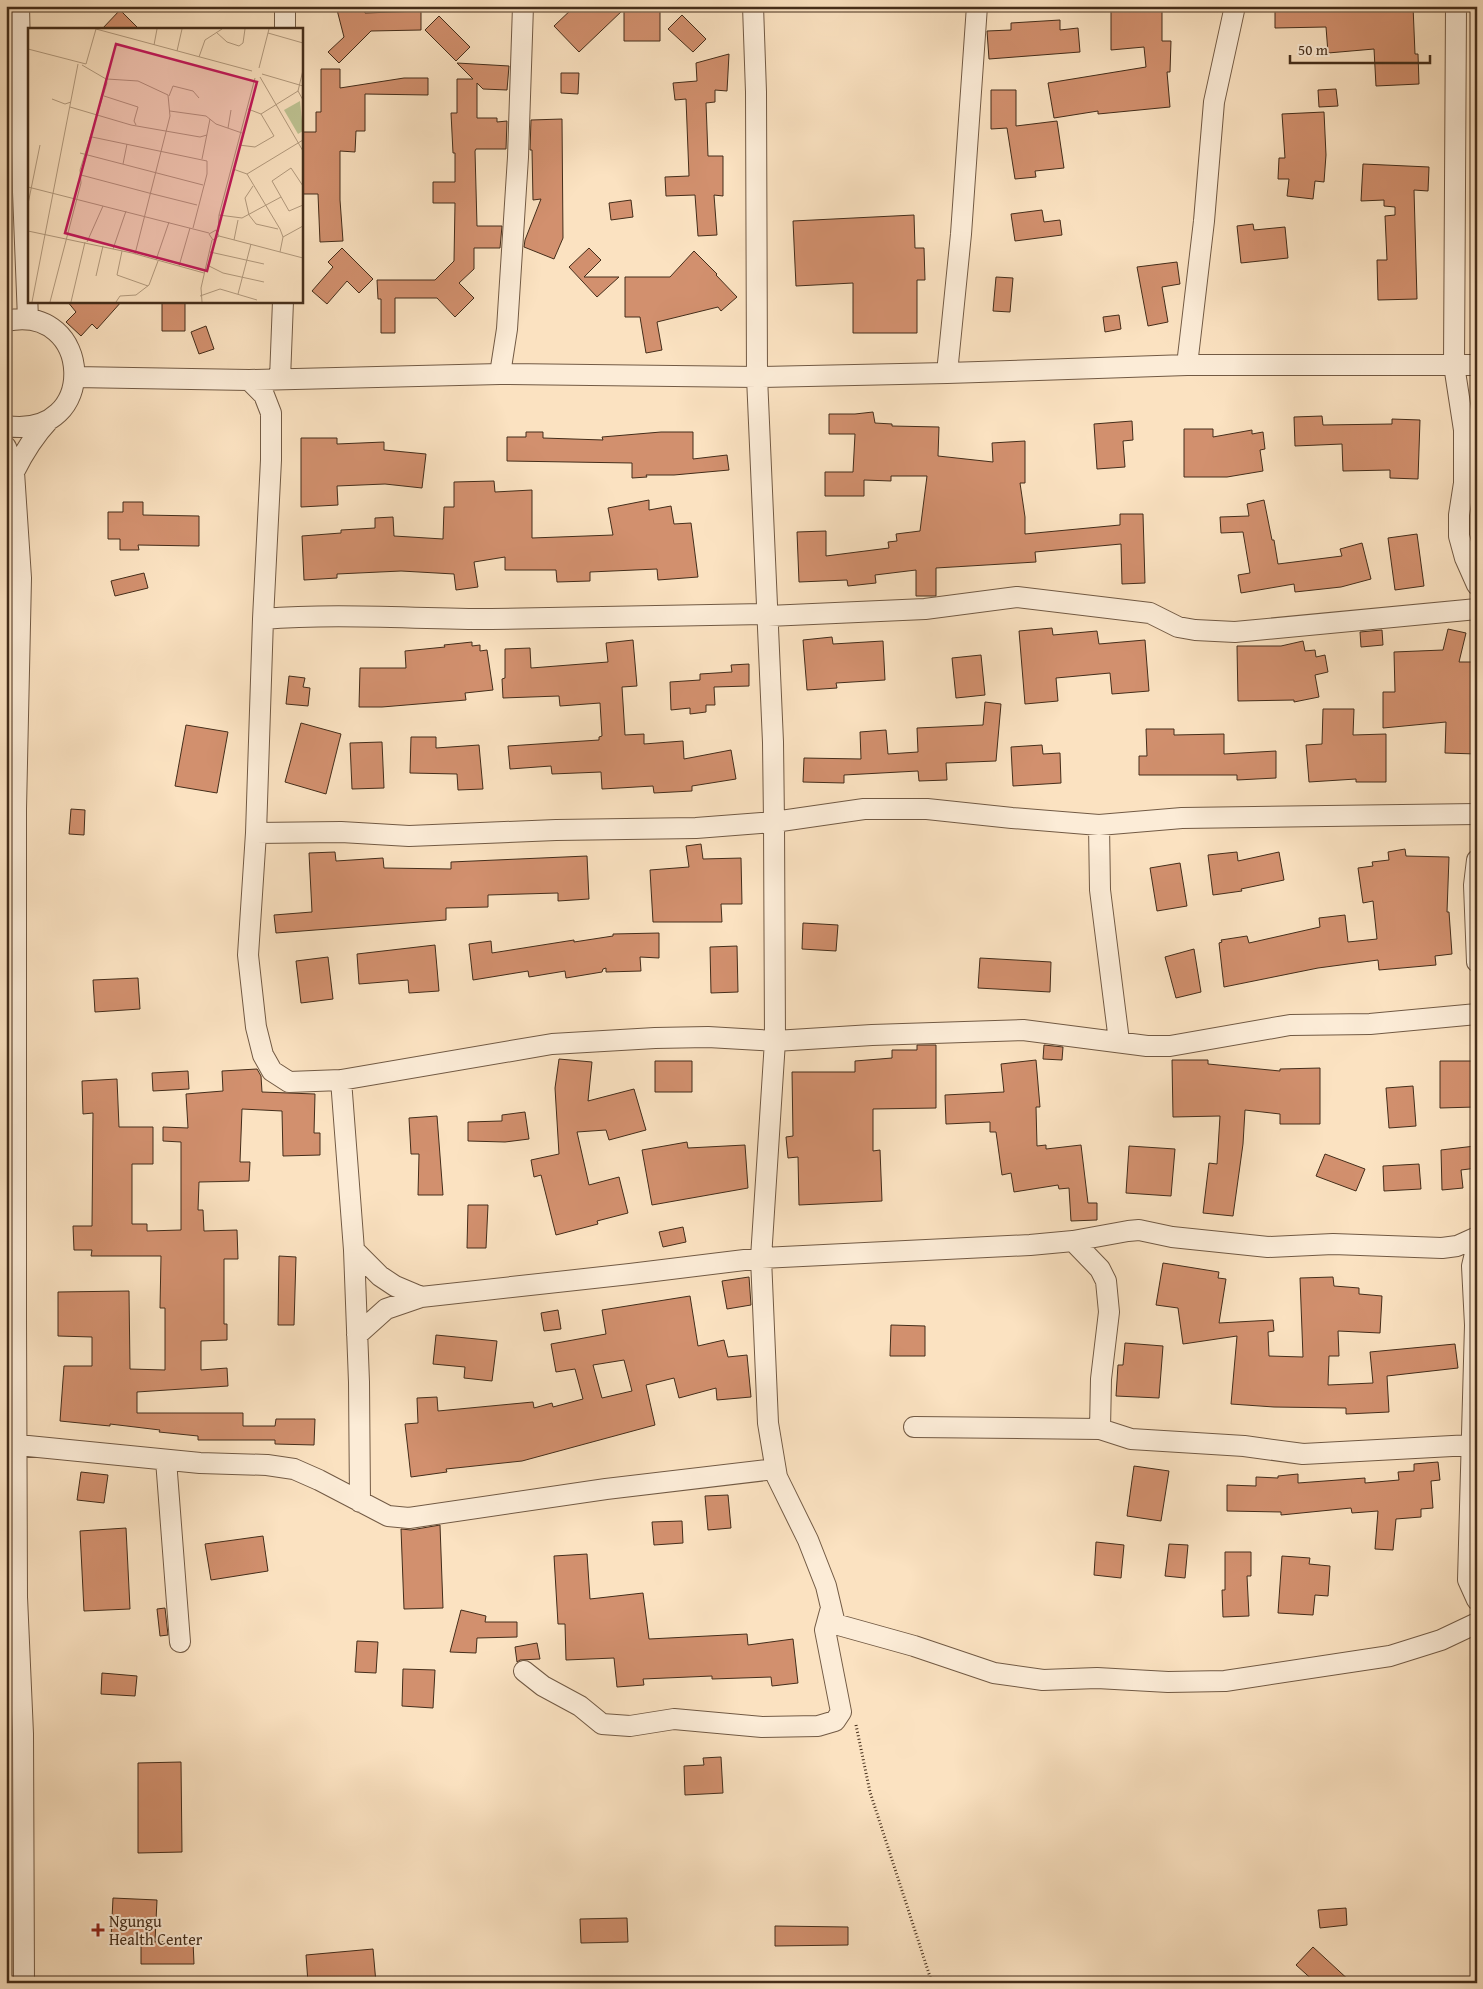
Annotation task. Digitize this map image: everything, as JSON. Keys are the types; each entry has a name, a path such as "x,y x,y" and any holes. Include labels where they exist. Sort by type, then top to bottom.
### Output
{"street":[{"path":"19,6 13,62 14,193 28,319"},
{"path":"285,28 286,6"},
{"path":"500,374 508,320 518,157 523,6"},
{"path":"753,6 757,132 757,377 768,615 774,822 775,1041 761,1258 768,1423 777,1477 826,1586 835,1624 914,1646 994,1673 1043,1680 1097,1678 1168,1682 1225,1681 1390,1656 1441,1640 1477,1623"},
{"path":"946,373 961,234 976,6"},
{"path":"1188,365 1204,221 1214,102 1234,6"},
{"path":"1456,6 1454,365 1464,430 1464,483 1459,515 1459,536 1465,558 1477,585"},
{"path":"271,413 284,379 283,302"},
{"path":"6,321 28,319 45,325 59,335 72,354 75,377 73,389 68,400 37,434 24,452 14,472"},
{"path":"75,377 249,380 500,374 757,377 1188,365 1477,365"},
{"path":"249,380 264,395 271,413 271,460 263,618 256,833 248,954 256,1027 263,1055 272,1071 289,1082 341,1080 552,1044 708,1037 775,1041 872,1035 1023,1030 1147,1046 1170,1046 1290,1025 1370,1024 1477,1014"},
{"path":"6,426 30,427 52,418"},
{"path":"6,447 14,472 16,809 12,1064 11,1321 18,1445 18,1597 14,1691 24,1983"},
{"path":"263,618 308,615 491,618 768,615 926,609 1017,597 1150,613 1178,627 1195,630 1235,632 1477,609"},
{"path":"256,833 341,832 410,836 556,830 696,828 774,822 864,809 927,809 1099,825 1182,818 1477,814"},
{"path":"1099,825 1100,890 1119,1042"},
{"path":"1477,860 1474,885 1477,962"},
{"path":"341,1080 354,1250 360,1502"},
{"path":"357,1335 386,1309 421,1297 761,1258 1030,1245 1072,1241 1139,1230 1172,1238 1268,1247 1333,1244 1442,1248 1457,1246 1477,1237"},
{"path":"1072,1241 1100,1269 1106,1281 1109,1312 1101,1379 1100,1429"},
{"path":"1477,1245 1472,1266 1475,1325 1468,1580 1477,1600"},
{"path":"354,1250 380,1276 395,1286 421,1297"},
{"path":"914,1427 1100,1429 1131,1439 1244,1446 1304,1454 1471,1445"},
{"path":"18,1445 200,1463 267,1465 294,1469 388,1516 409,1518 606,1489 775,1469"},
{"path":"166,1460 180,1642"},
{"path":"524,1671 543,1686 580,1706 602,1724 630,1726 674,1719 762,1727 818,1726 835,1721 842,1712 824,1630 831,1606"}],"path":[{"path":"855,1717 870,1792 932,1983"}],"building":[{"path":"336,6 363,6 365,13 421,11 421,30 371,31 339,63 328,52 344,37"},
{"path":"575,6 660,6 660,41 624,41 624,9 579,52 554,26"},
{"path":"1111,6 1162,6 1162,41 1171,41 1170,72 1167,72 1170,107 1098,114 1098,111 1054,118 1048,83 1146,67 1144,47 1111,50"},
{"path":"1275,6 1413,6 1415,54 1418,54 1419,84 1376,86 1374,49 1328,53 1326,27 1275,28"},
{"path":"120,10 138,28 103,28"},
{"path":"682,15 706,39 693,52 668,29"},
{"path":"439,16 470,47 456,61 425,30"},
{"path":"1060,20 1060,30 1078,28 1080,52 989,59 987,31 1011,30 1011,23"},
{"path":"729,54 727,91 715,90 715,102 706,103 708,156 723,156 723,196 714,195 717,235 698,236 695,195 666,196 665,177 689,176 686,99 675,100 673,83 697,81 696,63"},
{"path":"457,63 509,66 507,90 483,89 477,83 477,118 497,118 497,122 507,121 506,149 476,149 475,151 477,226 502,226 500,248 474,248 474,269 459,283 474,298 455,317 437,298 395,298 395,333 381,333 381,299 378,299 377,280 435,280 454,261 455,203 433,203 433,182 455,182 455,153 453,153 451,113 457,113 457,79 473,79"},
{"path":"321,69 340,69 340,88 404,78 428,78 428,95 365,94 365,131 356,131 355,152 340,151 340,200 343,241 320,242 318,194 302,194 302,132 316,132 316,112 321,112"},
{"path":"561,73 579,73 578,94 561,93"},
{"path":"1336,89 1338,106 1319,107 1318,90"},
{"path":"991,90 1016,90 1016,126 1057,121 1064,168 1035,171 1036,177 1015,179 1007,128 991,129"},
{"path":"1324,112 1326,155 1324,182 1315,181 1313,199 1287,196 1289,179 1278,179 1279,158 1285,158 1282,114"},
{"path":"562,119 563,238 554,259 524,247 541,199 533,200 532,150 530,150 531,120"},
{"path":"1363,164 1429,167 1428,191 1414,190 1417,299 1378,300 1377,260 1387,260 1385,216 1395,215 1395,207 1384,206 1384,200 1361,201"},
{"path":"631,200 633,217 611,220 609,203"},
{"path":"1042,210 1044,222 1060,220 1062,235 1015,241 1011,214"},
{"path":"914,215 915,248 924,248 925,280 917,280 917,333 853,333 853,283 796,286 793,221"},
{"path":"1253,224 1254,230 1285,227 1288,258 1241,263 1237,226"},
{"path":"342,248 373,279 359,293 347,281 327,304 312,291 333,267 328,262"},
{"path":"589,248 601,260 584,277 619,277 597,297 569,267"},
{"path":"694,251 737,297 721,311 718,307 657,322 662,350 646,353 640,317 625,317 625,277 670,277"},
{"path":"1177,262 1180,284 1162,287 1168,322 1148,326 1137,267"},
{"path":"996,277 1013,278 1010,312 993,311"},
{"path":"68,302 121,302 97,329 92,324 81,336 66,322 76,312"},
{"path":"162,302 185,302 185,331 162,331"},
{"path":"1119,315 1121,329 1105,332 1103,317"},
{"path":"206,326 214,349 199,354 191,332"},
{"path":"873,412 875,423 892,424 892,426 939,427 938,456 993,462 992,443 1025,441 1025,483 1020,483 1025,517 1025,534 1120,525 1120,514 1143,514 1145,583 1122,584 1121,544 1035,552 1036,562 936,568 936,596 916,596 916,570 875,575 876,583 848,586 847,580 799,582 797,532 826,531 826,556 889,548 888,542 897,541 896,534 920,531 927,476 891,476 891,481 864,480 864,496 825,496 825,472 853,472 855,434 829,434 829,414"},
{"path":"1322,416 1323,425 1392,424 1392,419 1420,420 1418,479 1390,478 1390,470 1343,471 1342,444 1295,446 1294,417"},
{"path":"1132,421 1133,440 1123,441 1125,467 1097,469 1094,424"},
{"path":"1184,429 1213,429 1213,437 1252,430 1252,434 1263,432 1265,449 1260,450 1263,471 1227,477 1184,477"},
{"path":"526,432 543,432 543,438 603,440 602,437 661,432 693,432 693,459 727,455 729,470 674,475 646,475 647,477 632,478 632,463 507,461 507,437 526,437"},
{"path":"301,438 337,438 337,444 384,442 384,450 426,454 422,488 385,484 337,486 338,505 301,507"},
{"path":"494,481 495,492 532,490 532,538 613,535 608,508 649,500 649,510 671,506 674,524 691,523 698,577 658,580 657,569 590,572 590,581 557,582 556,570 505,570 505,557 474,562 478,587 456,590 454,574 401,571 337,574 337,578 304,580 302,536 341,533 341,530 375,528 375,518 393,517 394,536 443,539 444,507 454,507 454,482"},
{"path":"1264,500 1278,564 1342,556 1340,549 1362,543 1371,579 1341,587 1295,592 1294,584 1241,593 1238,575 1250,573 1243,532 1221,533 1220,517 1249,516 1247,504"},
{"path":"123,502 143,502 143,515 199,516 199,546 138,545 139,550 120,550 120,539 108,539 108,512 123,512"},
{"path":"1417,534 1424,586 1395,590 1388,538"},
{"path":"144,573 148,588 115,596 111,581"},
{"path":"1052,628 1053,635 1097,631 1099,644 1145,640 1149,691 1112,694 1110,673 1056,678 1058,701 1025,704 1019,631"},
{"path":"1448,629 1466,633 1459,662 1477,662 1476,754 1445,753 1446,722 1383,728 1383,692 1395,692 1394,652 1443,650"},
{"path":"1382,630 1383,645 1361,647 1360,632"},
{"path":"832,637 833,644 883,641 885,680 836,683 837,688 807,690 803,640"},
{"path":"633,640 637,686 622,687 625,735 644,734 644,744 683,741 684,759 731,750 736,779 692,786 692,791 654,793 653,786 602,789 601,772 552,774 551,766 510,769 508,746 599,740 599,737 602,736 600,703 560,706 559,696 503,698 502,679 505,678 505,649 530,648 531,668 608,662 606,643"},
{"path":"1303,641 1305,651 1315,650 1316,657 1325,655 1328,672 1315,675 1319,697 1294,702 1294,700 1238,701 1237,646 1281,646"},
{"path":"472,642 472,646 480,645 480,651 487,650 493,690 465,693 466,700 382,707 359,707 360,668 406,668 405,651"},
{"path":"981,655 985,695 956,698 952,658"},
{"path":"749,664 749,686 714,687 715,705 706,705 706,712 690,714 690,708 671,710 670,682 700,680 700,674 732,672 731,665"},
{"path":"289,676 305,678 303,687 310,688 308,706 286,704"},
{"path":"985,702 1001,704 996,761 946,763 947,780 919,781 918,771 844,775 844,783 803,782 804,758 861,759 860,732 886,730 888,754 918,752 917,728 983,725"},
{"path":"1323,709 1354,709 1353,735 1386,734 1386,782 1356,782 1356,779 1309,782 1306,745 1322,744"},
{"path":"301,723 341,734 326,794 285,782"},
{"path":"186,725 228,732 217,793 175,786"},
{"path":"1146,729 1174,729 1174,735 1224,734 1224,754 1276,751 1276,778 1237,780 1237,775 1139,775 1139,756 1147,756"},
{"path":"411,737 436,737 436,748 479,745 483,789 458,790 457,774 410,773"},
{"path":"382,742 384,788 352,789 350,743"},
{"path":"1042,745 1043,754 1060,753 1061,783 1013,786 1011,747"},
{"path":"71,809 85,810 84,835 69,834"},
{"path":"701,844 703,859 741,858 742,904 721,904 722,922 653,922 650,870 689,867 686,846"},
{"path":"1405,849 1406,856 1449,857 1447,912 1449,912 1452,954 1435,956 1436,965 1379,970 1378,960 1318,968 1224,987 1219,943 1222,942 1221,940 1247,936 1249,943 1320,927 1319,918 1345,915 1348,942 1377,939 1373,901 1363,903 1358,868 1373,866 1372,862 1389,860 1388,852"},
{"path":"335,852 336,861 383,858 384,868 451,869 451,862 587,856 589,899 558,901 558,893 488,895 488,907 446,908 446,920 276,933 274,915 312,912 309,853"},
{"path":"1237,852 1238,861 1279,852 1284,880 1241,889 1242,891 1213,895 1208,855"},
{"path":"1180,863 1187,906 1157,911 1150,868"},
{"path":"803,923 838,925 836,951 802,949"},
{"path":"659,933 659,958 640,957 641,971 606,972 606,968 602,972 566,978 565,971 529,977 528,971 473,980 469,944 491,941 492,953 613,936 613,934"},
{"path":"435,945 439,991 409,993 408,980 359,984 357,954"},
{"path":"737,946 738,992 711,993 710,947"},
{"path":"1194,949 1201,992 1176,998 1165,957"},
{"path":"328,957 333,999 301,1003 296,961"},
{"path":"980,958 1051,962 1050,992 978,988"},
{"path":"138,978 140,1009 95,1012 93,980"},
{"path":"917,1045 936,1045 936,1108 873,1109 873,1151 880,1150 882,1201 799,1205 798,1157 788,1158 786,1137 793,1136 792,1072 855,1072 855,1061 892,1058 892,1050 917,1050"},
{"path":"1044,1045 1063,1047 1062,1060 1043,1059"},
{"path":"559,1059 592,1062 588,1101 634,1089 646,1130 609,1140 606,1130 577,1132 589,1185 619,1177 628,1213 597,1221 598,1224 556,1235 541,1175 534,1177 531,1160 559,1154 555,1088"},
{"path":"1036,1060 1040,1107 1036,1107 1037,1146 1046,1145 1046,1149 1081,1145 1088,1203 1097,1203 1097,1220 1071,1221 1069,1188 1059,1189 1058,1185 1014,1192 1011,1173 1002,1175 996,1132 990,1132 990,1122 946,1124 945,1095 1004,1092 1001,1064"},
{"path":"1172,1060 1208,1060 1208,1064 1280,1071 1280,1069 1320,1068 1320,1124 1280,1124 1280,1114 1245,1110 1243,1144 1233,1216 1203,1213 1209,1163 1217,1164 1220,1116 1173,1117"},
{"path":"655,1061 692,1061 692,1092 655,1092"},
{"path":"1440,1061 1474,1061 1475,1107 1440,1108"},
{"path":"257,1069 261,1076 262,1092 315,1094 314,1133 320,1133 320,1155 283,1156 282,1111 242,1109 240,1162 250,1162 249,1181 199,1182 198,1210 203,1210 204,1231 237,1230 238,1259 224,1259 224,1324 227,1324 227,1340 201,1341 201,1370 227,1368 228,1386 137,1392 137,1413 243,1413 243,1426 275,1426 276,1419 315,1419 314,1445 275,1444 275,1440 198,1440 198,1436 159,1432 160,1430 60,1421 64,1366 92,1366 92,1337 58,1336 58,1292 129,1291 130,1369 165,1370 165,1308 160,1308 161,1256 91,1256 92,1250 74,1250 73,1226 92,1226 93,1113 83,1114 82,1081 117,1079 119,1127 153,1127 153,1164 132,1164 132,1224 147,1224 147,1231 181,1230 181,1142 163,1141 163,1127 188,1128 186,1094 223,1091 222,1071"},
{"path":"188,1071 189,1089 153,1091 152,1073"},
{"path":"1413,1086 1416,1126 1389,1128 1386,1088"},
{"path":"525,1112 529,1139 505,1142 468,1141 468,1122 502,1121 502,1115"},
{"path":"437,1116 443,1195 418,1195 419,1154 411,1154 409,1118"},
{"path":"687,1142 688,1148 745,1145 748,1188 652,1205 642,1150"},
{"path":"1129,1146 1175,1149 1171,1196 1126,1193"},
{"path":"1475,1146 1477,1168 1461,1170 1463,1188 1442,1190 1441,1150"},
{"path":"1325,1154 1365,1169 1356,1191 1316,1176"},
{"path":"1419,1164 1421,1189 1384,1191 1383,1166"},
{"path":"468,1205 488,1205 486,1248 467,1248"},
{"path":"683,1227 686,1242 663,1247 659,1232"},
{"path":"279,1256 296,1257 294,1325 278,1325"},
{"path":"1163,1263 1219,1272 1218,1278 1226,1279 1219,1323 1273,1320 1274,1331 1268,1332 1269,1356 1303,1357 1300,1278 1333,1277 1334,1286 1359,1288 1359,1294 1382,1296 1380,1333 1338,1331 1339,1356 1329,1356 1328,1385 1373,1383 1370,1352 1455,1344 1458,1368 1387,1376 1389,1412 1346,1414 1346,1408 1274,1407 1231,1404 1237,1336 1183,1344 1178,1308 1156,1305"},
{"path":"749,1277 751,1305 727,1309 722,1281"},
{"path":"690,1296 698,1346 724,1340 728,1357 747,1355 751,1397 717,1400 716,1388 679,1398 674,1378 646,1385 655,1425 522,1461 446,1469 447,1472 411,1477 405,1424 418,1423 417,1398 437,1397 438,1411 533,1402 534,1408 552,1403 553,1407 583,1399 575,1369 556,1372 551,1344 606,1334 602,1310","holes":["624,1360 632,1391 602,1398 593,1365"]},
{"path":"558,1310 561,1329 544,1331 541,1313"},
{"path":"891,1325 925,1326 925,1356 890,1356"},
{"path":"436,1335 497,1341 492,1381 464,1378 465,1367 433,1364"},
{"path":"1125,1343 1163,1346 1159,1398 1116,1396 1118,1365 1123,1365"},
{"path":"1438,1462 1440,1480 1431,1481 1433,1508 1421,1509 1421,1517 1396,1519 1393,1550 1375,1549 1378,1511 1352,1513 1351,1508 1281,1515 1281,1512 1227,1511 1227,1485 1256,1486 1256,1477 1278,1478 1278,1476 1298,1474 1298,1483 1365,1478 1365,1483 1399,1480 1398,1472 1414,1471 1414,1464"},
{"path":"1134,1466 1169,1471 1161,1521 1127,1516"},
{"path":"81,1472 108,1475 104,1503 77,1500"},
{"path":"728,1495 731,1528 708,1530 705,1496"},
{"path":"682,1521 683,1543 654,1545 652,1522"},
{"path":"440,1525 443,1608 404,1609 401,1529 411,1530"},
{"path":"126,1528 130,1609 84,1611 80,1531"},
{"path":"263,1536 268,1571 211,1580 205,1544"},
{"path":"1096,1542 1124,1545 1121,1578 1094,1575"},
{"path":"1169,1544 1188,1545 1185,1578 1165,1576"},
{"path":"1225,1552 1251,1552 1251,1576 1247,1576 1249,1616 1223,1617 1222,1590 1225,1590"},
{"path":"587,1554 590,1599 643,1593 649,1639 747,1634 748,1645 793,1639 798,1683 772,1686 771,1677 712,1679 712,1676 643,1679 644,1685 617,1687 614,1658 566,1660 565,1624 558,1624 554,1556"},
{"path":"1282,1556 1310,1558 1309,1564 1330,1566 1328,1596 1315,1595 1313,1615 1278,1613"},
{"path":"165,1608 168,1635 160,1636 157,1609"},
{"path":"461,1610 486,1616 485,1622 517,1622 517,1637 477,1638 476,1653 450,1652"},
{"path":"357,1641 378,1642 376,1673 355,1672"},
{"path":"537,1643 540,1659 520,1660 517,1662 515,1647"},
{"path":"403,1669 435,1670 433,1708 402,1706"},
{"path":"102,1673 137,1676 135,1696 101,1694"},
{"path":"721,1757 723,1793 685,1795 684,1766 704,1765 703,1758"},
{"path":"181,1762 182,1852 138,1853 138,1763"},
{"path":"113,1898 157,1900 155,1941 111,1939"},
{"path":"1346,1908 1347,1925 1320,1928 1318,1910"},
{"path":"627,1918 628,1942 581,1943 580,1919"},
{"path":"775,1926 848,1927 848,1945 775,1946"},
{"path":"193,1941 194,1964 141,1964 141,1942"},
{"path":"1313,1947 1352,1983 1316,1983 1296,1965"},
{"path":"373,1949 376,1983 308,1983 306,1955"}],"place":[{"name":"Ngungu Health Center","path":"98,1930"}]}
